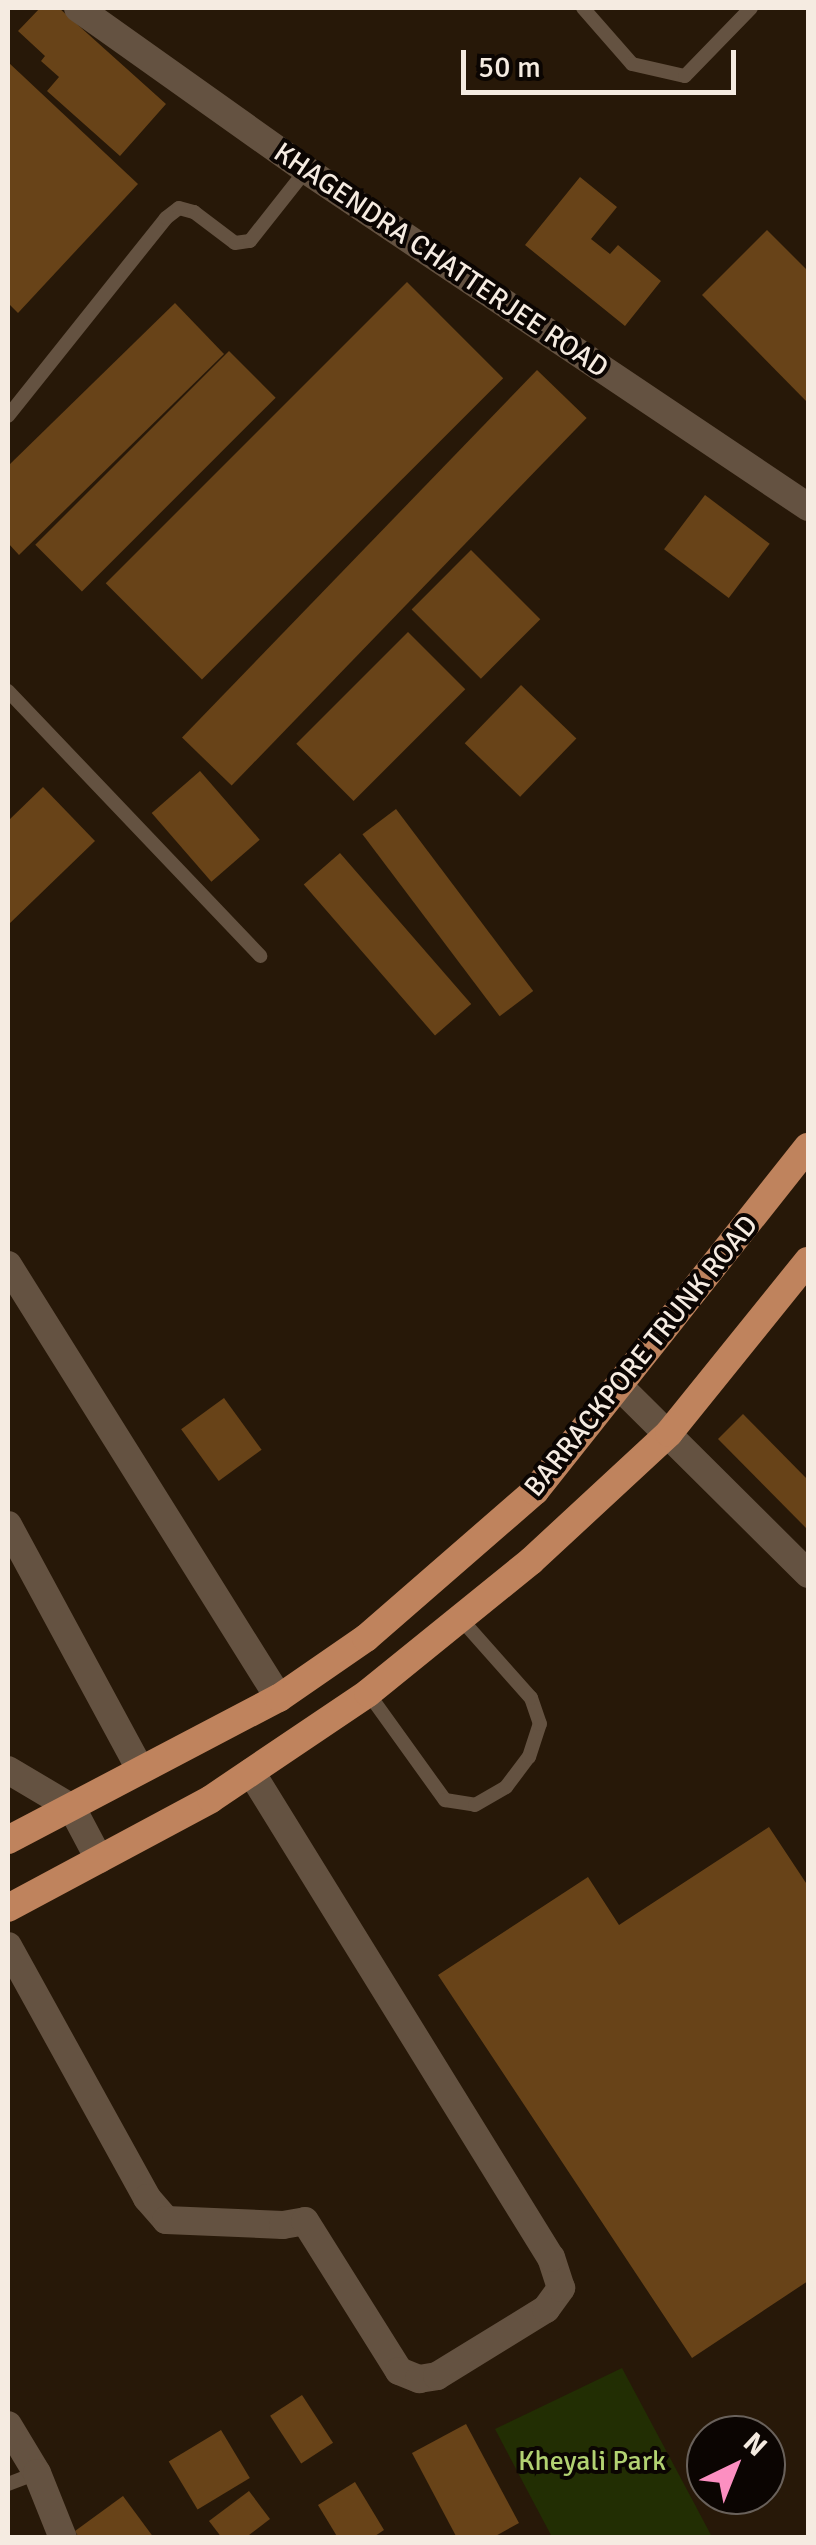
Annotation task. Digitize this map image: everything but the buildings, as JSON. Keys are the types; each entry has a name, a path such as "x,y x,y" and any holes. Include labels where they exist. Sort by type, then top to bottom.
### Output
{"main road":[{"name":"BARRACKPORE TRUNK ROAD","path":"8,1840 279,1698 366,1638 535,1491 808,1148"},
{"name":"BARRACKPORE TRUNK ROAD","path":"8,1908 211,1799 368,1693 531,1561 669,1433 808,1261"}],"street":[{"name":"KHAGENDRA CHATTERJEE ROAD","path":"78,8 306,170 808,508"},
{"path":"8,1265 279,1698"},
{"path":"618,1386 808,1574"},
{"path":"8,1524 140,1769"},
{"path":"8,1770 72,1808 99,1859"},
{"path":"8,1946 147,2198 166,2220 283,2225 305,2221 399,2371 419,2379 436,2376 546,2309 562,2288 552,2258 251,1772"},
{"path":"8,2425 37,2473 63,2538"}],"lane":[{"path":"583,8 632,64 686,76 751,8"},
{"path":"8,416 166,218 179,208 194,212 235,243 250,241 306,170"},
{"path":"8,691 260,956"},
{"path":"368,1693 445,1800 475,1804 506,1787 528,1757 540,1724 531,1698 460,1618"},
{"path":"8,2484 37,2473"}],"green space":[{"name":"Kheyali Park","path":"622,2368 686,2488 686,2515 700,2515 712,2537 552,2537 495,2429"}]}
